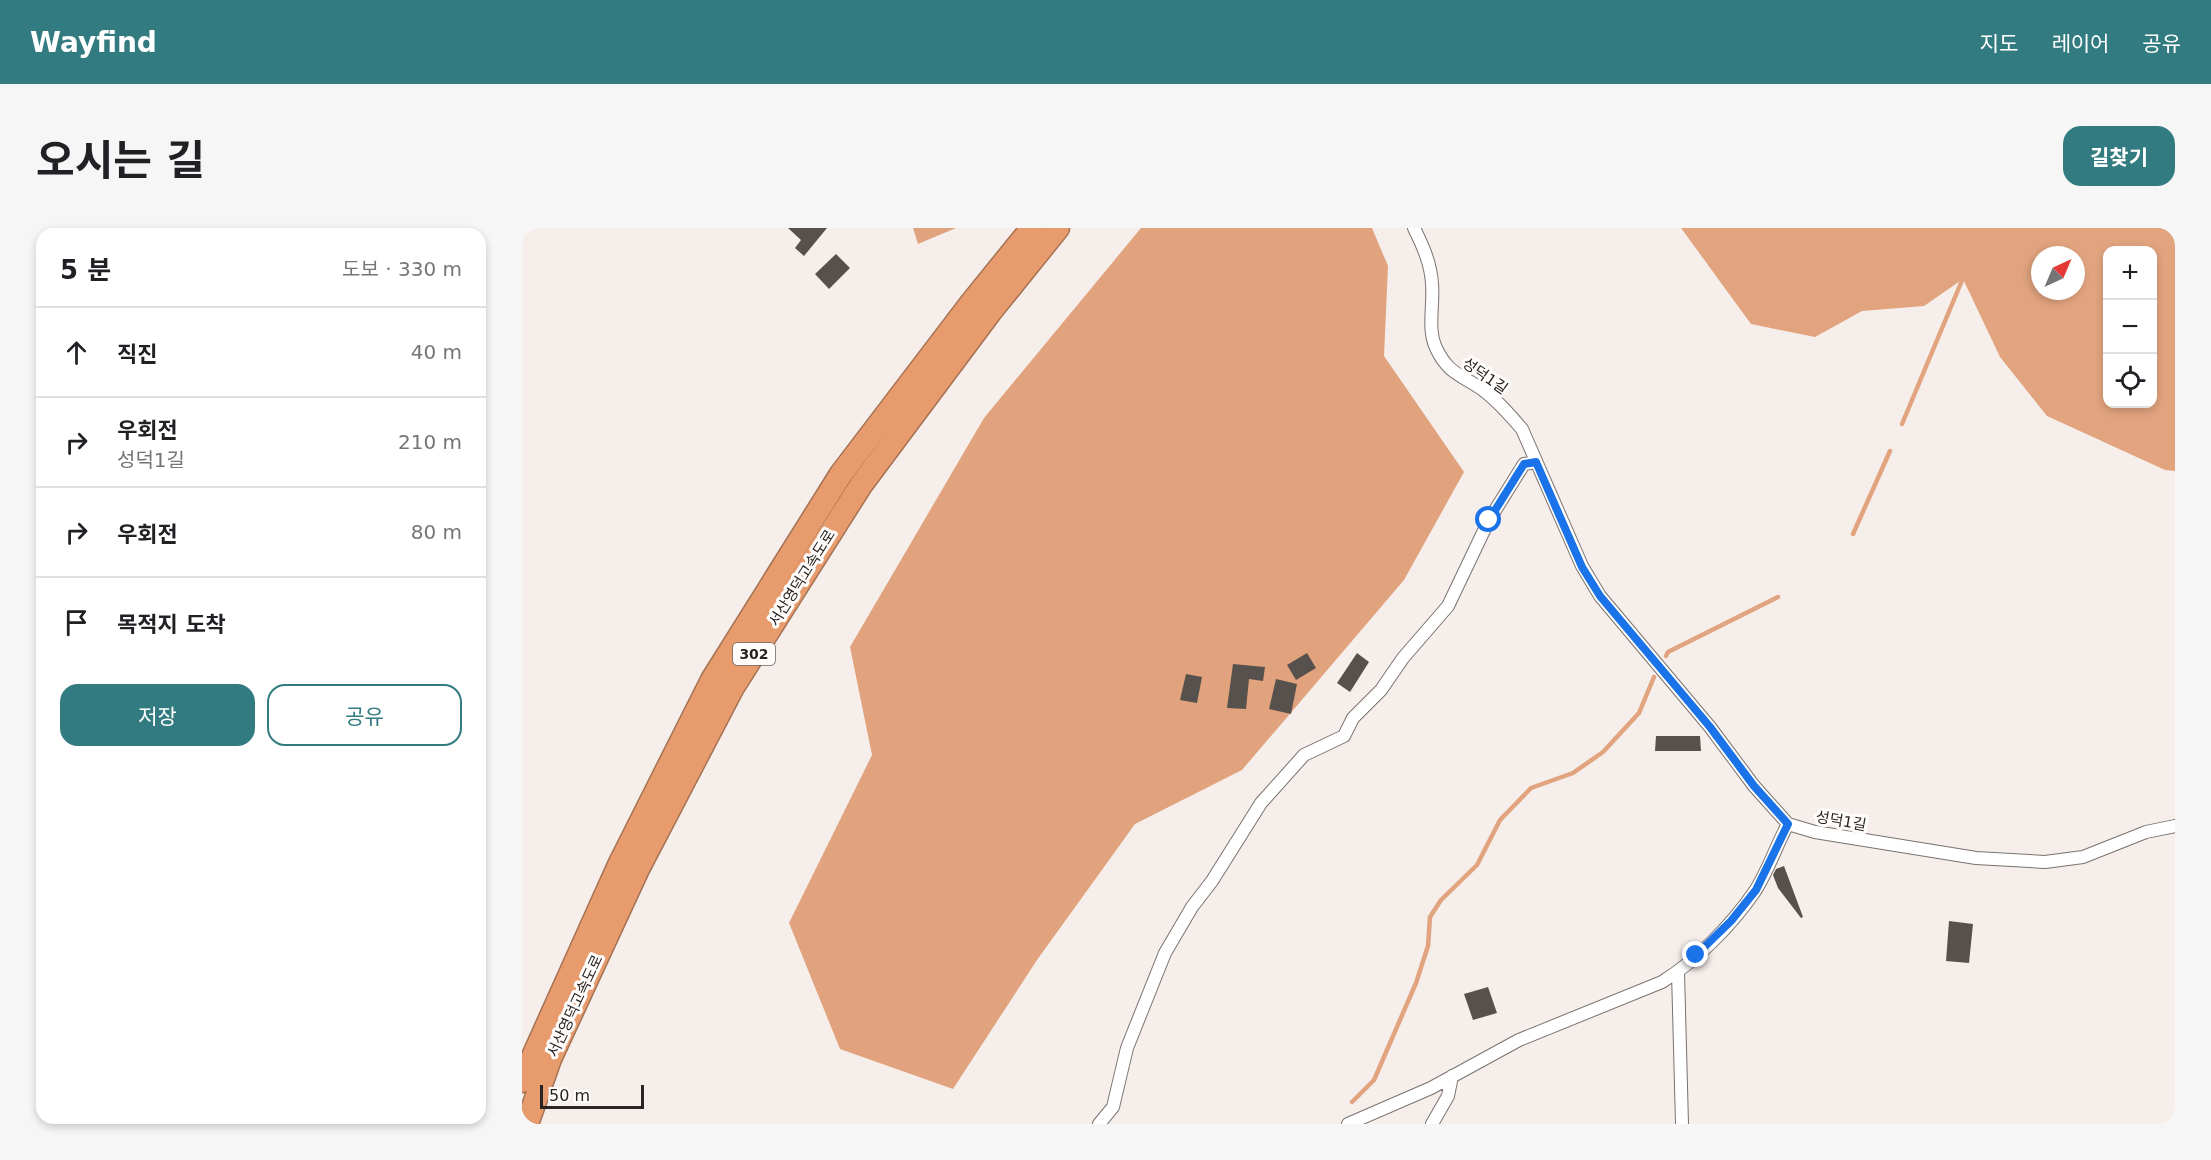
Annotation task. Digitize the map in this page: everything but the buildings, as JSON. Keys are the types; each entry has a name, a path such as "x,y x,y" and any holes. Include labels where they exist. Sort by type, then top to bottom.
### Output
{"highway":[{"name":"서산영덕고속도로","path":"522,1081 619,865 712,680 841,474 972,302 1032,228"},
{"name":"서산영덕고속도로","path":"527,1124 550,1059 638,869 733,687 861,484 991,311 1058,228"}],"street":[{"name":"성덕1길","path":"1414,228 1425,248 1432,284 1431,313 1434,345 1438,353 1453,374 1482,390 1508,411 1522,429 1582,567 1600,596 1710,727 1754,786 1788,824 1815,832 1976,858 2045,862 2083,857 2146,832 2175,826"},
{"path":"1099,1124 1113,1107 1126,1048 1150,987 1165,953 1192,907 1212,881 1266,796 1304,755 1344,736 1353,718 1381,690 1403,658 1448,606 1506,489 1524,464 1536,462"},
{"path":"1348,1124 1431,1088 1519,1040 1662,982 1678,972 1731,921 1756,890 1788,824"},
{"path":"1678,972 1682,1124"},
{"path":"1432,1124 1448,1096 1452,1076"}],"shaded area":[{"path":"913,228 956,228 918,244"},
{"path":"1141,228 1372,228 1388,266 1384,356 1464,472 1404,580 1242,770 1135,824 1037,960 953,1089 840,1049 789,923 872,755 850,647 984,418"},
{"path":"1681,228 2175,228 2175,471 2165,470 2047,416 2000,357 1963,279 1924,306 1862,311 1815,337 1751,324"}],"waterway":[{"path":"1902,424 1963,278"},
{"path":"1853,534 1890,451"},
{"path":"1666,656 1668,652 1778,597"},
{"path":"1352,1102 1374,1080 1416,983 1428,946 1430,917 1441,900 1477,865 1500,820 1531,788 1573,773 1603,752 1639,713 1654,677"}],"route":[{"path":"1489,520 1506,489 1524,464 1536,462 1582,567 1600,596 1710,727 1754,786 1788,824 1756,890 1731,921 1696,955"}]}
